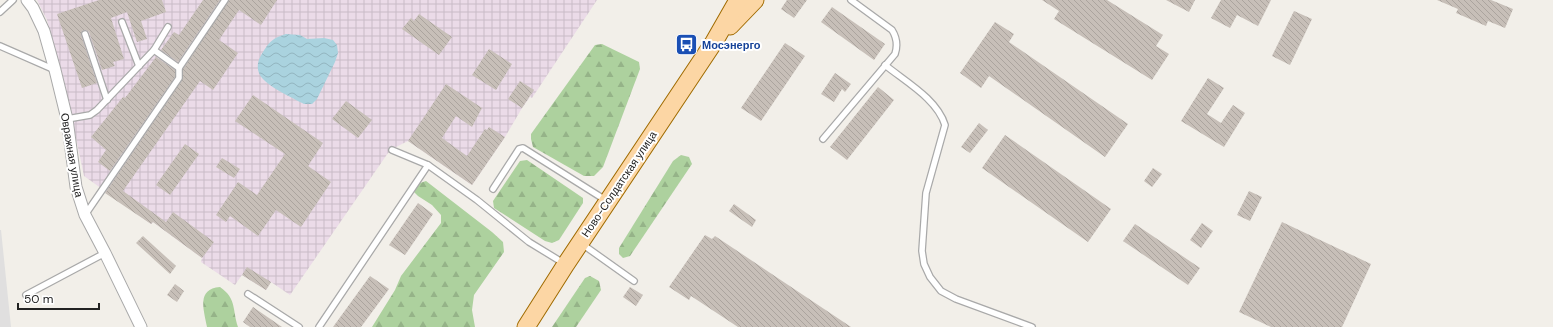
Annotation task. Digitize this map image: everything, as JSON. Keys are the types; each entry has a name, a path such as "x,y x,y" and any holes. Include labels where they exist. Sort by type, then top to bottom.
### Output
{"main road":[{"name":"Ново-Солдатская улица","path":"526,327 580,242 714,42 738,0"},
{"name":"Ново-Солдатская улица","path":"714,42 755,0"}],"street":[{"name":"Овражная улица","path":"27,0 33,8 44,32 55,70 67,118 76,187 85,215 105,253 140,327"}],"lane":[{"path":"0,12 13,0"},
{"path":"85,215 179,78 179,68 225,0"},
{"path":"823,139 895,54 897,47 896,37 892,30 851,0"},
{"path":"122,22 139,66"},
{"path":"67,118 90,115 107,100 154,50 168,27"},
{"path":"85,34 107,100"},
{"path":"0,46 55,70"},
{"path":"154,50 179,68"},
{"path":"885,65 934,104 942,116 945,125 926,193 922,252 924,264 930,277 941,291 956,299 1032,327"},
{"path":"493,190 519,149 523,148 608,201"},
{"path":"392,150 428,165 478,200 529,242 566,264"},
{"path":"319,327 428,165"},
{"path":"580,242 634,281"},
{"path":"26,295 105,253"},
{"path":"248,294 299,327"}],"shaded area":[{"path":"37,0 597,0 532,98 530,97 522,108 505,137 472,185 408,141 396,147 388,153 290,295 271,282 266,290 242,275 235,285 201,262 202,258 153,222 151,224 84,176 68,100 47,20"},
{"path":"1,230 11,327 0,327"}],"green space":[{"path":"602,44 639,62 640,69 603,167 594,176 584,176 533,147 531,134 595,45"},
{"path":"681,155 689,157 692,164 630,256 623,258 619,254 619,248 673,161"},
{"path":"527,160 583,198 583,203 559,240 552,243 545,241 494,208 493,201 520,161"},
{"path":"426,181 503,242 504,252 474,295 472,310 475,327 372,327 395,290 401,276 441,223 441,215 432,205 414,192 417,184"},
{"path":"590,276 599,281 601,290 576,327 552,327 585,278"},
{"path":"220,287 232,300 238,327 207,327 203,301 207,292"}],"water":[{"path":"286,34 300,35 307,39 324,38 333,40 337,45 338,53 335,62 317,99 312,104 304,104 279,91 266,82 259,73 258,62 265,48 278,37"}],"building":[{"path":"99,0 162,0 166,12 141,21 147,39 137,42 127,12 111,18 124,59 113,62 115,66 102,70 89,32 86,30 82,31 81,35 97,83 82,88 57,14"},
{"path":"203,0 220,0 178,62 161,50 174,32 179,35"},
{"path":"229,0 277,0 261,25 239,10 219,40 238,53 213,90 200,81 123,191 166,222 173,212 214,242 202,258 153,222 151,224 105,193 182,80 183,69"},
{"path":"787,0 807,0 794,18 781,9"},
{"path":"1042,0 1107,0 1163,35 1156,46 1169,54 1152,80 1054,19 1059,11"},
{"path":"1166,0 1195,0 1189,12"},
{"path":"1221,0 1271,0 1258,26 1237,15 1230,28 1211,18"},
{"path":"1437,0 1491,0 1513,9 1505,28 1488,21 1486,26 1456,13 1458,9"},
{"path":"832,7 885,44 874,60 821,22"},
{"path":"1294,11 1312,19 1290,65 1272,56"},
{"path":"419,14 452,37 439,55 402,29 411,18 414,21"},
{"path":"995,22 1014,34 1009,42 1128,124 1105,157 989,76 981,88 960,73"},
{"path":"785,43 805,56 761,121 741,108"},
{"path":"489,49 512,64 496,90 472,75"},
{"path":"156,57 175,70 175,77 110,171 98,162 106,150 91,137 123,97 125,98"},
{"path":"835,73 851,84 845,92 842,89 834,102 821,94"},
{"path":"1208,78 1224,88 1207,114 1221,123 1233,105 1245,113 1224,147 1181,121"},
{"path":"520,81 534,90 522,108 508,99"},
{"path":"446,84 482,108 472,127 456,116 442,138 467,156 485,129 487,130 489,127 505,137 472,185 408,141"},
{"path":"878,87 894,100 847,160 830,147"},
{"path":"253,95 323,143 308,166 331,182 301,227 276,210 258,236 230,216 226,222 216,215 238,182 257,195 285,154 235,121"},
{"path":"346,101 372,120 358,138 332,119"},
{"path":"979,123 988,130 970,153 961,147"},
{"path":"1005,135 1111,209 1088,242 982,168"},
{"path":"185,144 199,154 170,195 156,185"},
{"path":"222,158 240,169 234,178 216,167"},
{"path":"1153,168 1162,174 1152,187 1144,181"},
{"path":"1249,191 1262,197 1250,221 1237,215"},
{"path":"418,203 433,214 405,255 389,245"},
{"path":"734,204 756,220 752,227 729,211"},
{"path":"1282,222 1371,264 1342,327 1271,327 1239,312"},
{"path":"1202,223 1213,231 1201,248 1190,240"},
{"path":"1135,224 1200,268 1188,285 1123,241"},
{"path":"705,235 712,239 715,236 851,327 738,327 691,296 689,300 669,287"},
{"path":"143,236 176,266 170,274 136,243"},
{"path":"247,267 271,282 266,290 242,275"},
{"path":"370,276 389,289 361,327 333,327"},
{"path":"175,284 184,291 177,302 167,295"},
{"path":"630,287 643,295 636,306 623,297"},
{"path":"253,307 282,327 250,327 243,322"}],"place":[{"name":"Мосэнерго","path":"687,45"}]}
